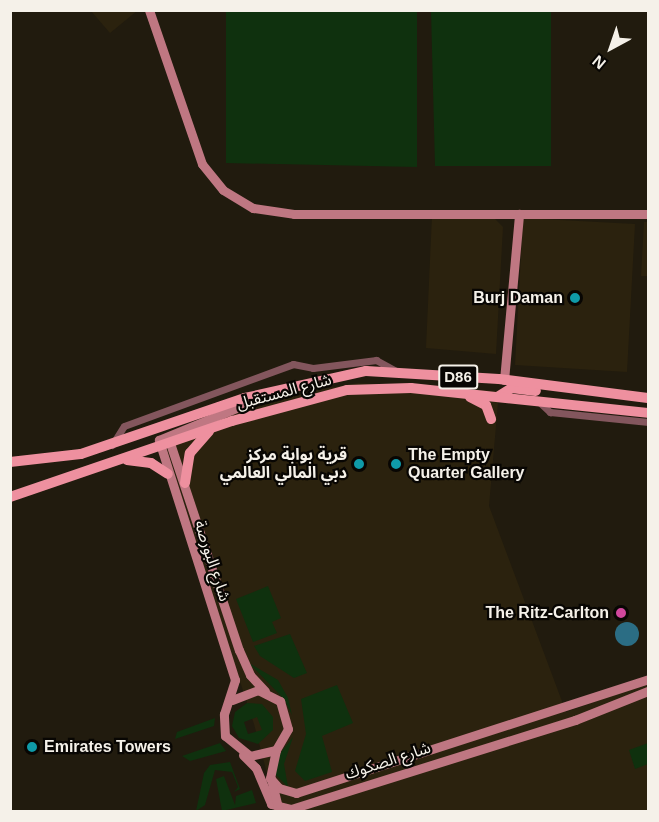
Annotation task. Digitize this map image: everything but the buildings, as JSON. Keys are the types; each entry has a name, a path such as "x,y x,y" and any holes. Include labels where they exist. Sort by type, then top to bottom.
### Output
{"main road":[{"name":"شارع المستقبل","path":"10,497 117,461 163,437 270,394 337,376 396,370 504,380 648,398"},
{"name":"شارع المستقبل","path":"10,462 66,458 112,445 215,427 299,400 380,388 499,396 648,413"},
{"path":"499,396 512,388 557,394 574,389"},
{"path":"462,393 486,405 491,419"},
{"path":"299,400 318,405"},
{"path":"185,483 190,453 215,427"},
{"path":"117,461 147,461 168,474"}],"street":[{"path":"149,10 202,164 237,201 294,214 648,214"},
{"path":"504,380 519,214"},
{"path":"112,445 124,426 293,364 313,368 376,360 396,370"},
{"path":"537,400 550,412 648,422"},
{"name":"شارع البورصة","path":"163,437 168,474 234,675 232,700"},
{"name":"شارع البورصة","path":"163,437 185,483 244,665 267,692"},
{"name":"شارع الصكوك","path":"270,778 284,791 302,792 648,679"},
{"path":"248,691 267,692 279,700 289,721 276,750 270,778 279,810 242,753 224,731 224,714 232,700 248,691"},
{"name":"شارع الصكوك","path":"279,810 294,809 575,720 648,691"},
{"path":"589,715 575,708 596,697"},
{"path":"519,736 562,717 540,714"},
{"path":"242,753 259,756 276,750"}],"shaded area":[{"path":"91,11 137,11 110,33"},
{"path":"432,216 495,219 503,227 496,354 426,348"},
{"path":"523,218 635,224 627,372 515,365"},
{"path":"644,222 648,222 648,276 641,276"},
{"path":"358,383 499,391 489,506 566,712 648,683 648,811 277,811 254,724 160,437 310,391"}],"green space":[{"path":"226,11 417,11 417,167 226,163"},
{"path":"431,11 551,11 551,166 435,166"},
{"path":"268,586 281,618 272,622 277,633 253,642 236,599"},
{"path":"290,634 307,673 294,678 260,656 254,646"},
{"path":"249,663 278,680 288,698 292,715 284,699"},
{"path":"337,685 353,723 322,736 332,772 305,781 295,771 306,734 301,699"},
{"path":"247,703 262,704 273,717 273,730 258,744 239,738 232,726 235,712","holes":["257,717 262,730 248,734 244,722"]},
{"path":"215,718 214,726 175,739 177,732"},
{"path":"293,737 284,764 288,787 275,774 278,756"},
{"path":"220,743 226,751 190,761 182,756"},
{"path":"648,743 648,764 635,769 629,750"},
{"path":"230,762 240,789 234,792 238,787 232,772 215,770 205,805 196,811 204,773 210,765"},
{"path":"224,776 235,805 236,796 252,790 256,803 222,811 216,779"}],"water":[{"path":"627,622 636,625 639,634 636,643 627,646 618,643 615,634 618,625"}],"place":[{"name":"Burj Daman","path":"575,298"},
{"name":"قرية بوابة مركز دبي المالي العالمي","path":"359,464"},
{"name":"The Empty Quarter Gallery","path":"396,464"},
{"name":"The Ritz-Carlton","path":"621,613"},
{"name":"Emirates Towers","path":"32,747"}]}
